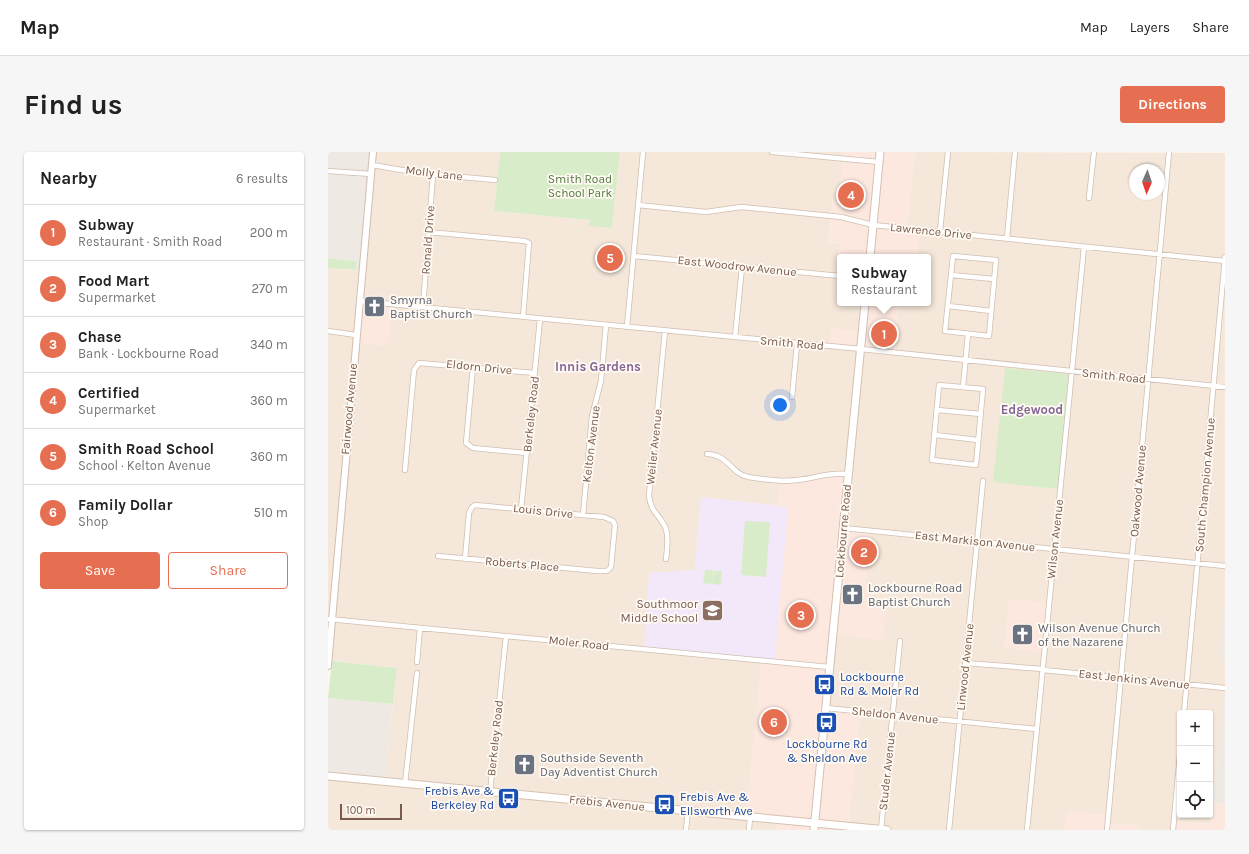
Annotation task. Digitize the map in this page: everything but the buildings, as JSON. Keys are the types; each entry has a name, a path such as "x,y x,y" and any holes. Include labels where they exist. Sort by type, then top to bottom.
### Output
{"main road":[{"path":"870,254 880,152"},
{"name":"Lockbourne Road","path":"814,827 865,306"},
{"name":"Frebis Avenue","path":"328,776 750,817 814,827 887,830"}],"street":[{"name":"Fairwood Avenue","path":"328,666 330,619 373,152"},
{"path":"627,327 643,152"},
{"path":"772,152 879,162"},
{"path":"940,231 948,152"},
{"path":"1007,238 1015,152"},
{"path":"1089,198 1094,152"},
{"name":"Oakwood Avenue","path":"1107,830 1169,152"},
{"name":"Molly Lane","path":"372,165 433,174 495,180"},
{"path":"328,171 371,174"},
{"name":"Ronald Drive","path":"423,307 433,174"},
{"name":"Lawrence Drive","path":"638,205 706,212 741,206 841,217 873,225 1225,261"},
{"path":"428,232 525,241 529,243 523,317"},
{"name":"Wilson Avenue","path":"1027,830 1084,247"},
{"name":"East Woodrow Avenue","path":"634,256 837,276"},
{"path":"953,256 996,260 994,279 989,336 945,331 953,256"},
{"name":"South Champion Avenue","path":"1184,710 1197,563 1222,314 1225,257"},
{"path":"735,337 742,267"},
{"path":"951,275 994,279"},
{"name":"Smith Road","path":"359,301 861,349 1225,387"},
{"path":"948,306 991,311"},
{"name":"Berkeley Road","path":"521,510 540,319"},
{"name":"Kelton Avenue","path":"583,515 592,416 601,381 606,325"},
{"name":"Weiler Avenue","path":"665,330 649,495 651,508 666,528 668,541 666,559"},
{"path":"328,331 356,335"},
{"path":"963,387 968,334"},
{"path":"792,396 797,344"},
{"name":"Eldorn Drive","path":"405,470 414,370 416,365 423,362 535,373"},
{"path":"473,367 466,440 468,445 473,448 527,453"},
{"path":"940,384 963,387 983,389 976,465 932,460 940,384"},
{"path":"937,410 981,414"},
{"path":"935,435 978,440"},
{"path":"707,454 721,457 738,473 749,477 791,481 821,474 848,474"},
{"name":"Linwood Avenue","path":"949,830 983,481"},
{"name":"Louis Drive","path":"465,559 469,513 475,505 583,515 609,518 613,520 615,530 612,562 607,571"},
{"name":"East Markison Avenue","path":"844,528 1225,566"},
{"name":"Roberts Place","path":"438,556 607,571"},
{"name":"Moler Road","path":"330,619 830,667"},
{"path":"417,662 420,628"},
{"name":"Berkeley Road","path":"490,792 506,636"},
{"name":"Studer Avenue","path":"882,830 900,641"},
{"name":"East Jenkins Avenue","path":"965,663 1225,688"},
{"path":"405,784 417,673"},
{"name":"Sheldon Avenue","path":"826,708 1036,728"},
{"path":"1173,830 1177,782"},
{"path":"686,830 688,811"},
{"path":"749,830 750,817"}],"shaded area":[{"path":"328,152 374,152 363,271 356,270 357,263 354,261 328,258"},
{"path":"374,152 500,152 494,211 590,220 590,225 612,228 620,152 844,152 840,188 834,188 828,243 840,244 839,254 837,254 837,306 867,306 895,353 899,306 931,306 931,254 917,254 920,229 907,227 915,152 1225,153 1225,608 1219,658 1225,659 1225,690 1213,797 1213,710 1177,710 1177,818 1211,818 1210,824 1175,821 1173,830 1138,830 1138,826 1107,823 1064,830 852,830 825,708 833,635 886,606 866,603 869,584 866,583 844,528 781,481 778,506 701,497 695,570 649,574 659,649 762,658 746,818 777,821 776,830 328,830 328,776 385,782 397,668 332,661 328,662 328,268 362,271"},
{"path":"844,152 915,152 907,227 920,229 917,254 839,254 840,244 828,243 834,188 840,188"},
{"path":"360,302 392,305 388,346 356,343"},
{"path":"865,306 899,306 895,353 829,346 831,328 862,332"},
{"path":"832,473 849,474 844,527 872,531 866,583 869,583 866,603 886,606 883,640 833,635 825,708 861,712 849,820 852,830 776,830 777,821 746,818 762,658 775,659 788,507 778,506 781,481"},
{"name":"Southmoor Middle School","path":"701,497 788,507 775,659 644,648 649,573 695,570"},
{"path":"1009,599 1049,603 1044,652 1004,648"},
{"path":"1225,608 1225,659 1219,658"},
{"path":"1224,690 1225,690 1225,804 1213,803"},
{"path":"328,698 393,704 385,782 328,776"},
{"path":"1213,803 1225,804 1225,830 1173,830 1174,821 1210,824 1211,818 1213,818"},
{"path":"1066,811 1109,815 1108,823 1138,826 1138,830 1064,830"}],"green space":[{"name":"Smith Road School Park","path":"500,152 620,152 612,228 589,226 590,220 494,211"},
{"path":"328,258 354,261 357,263 356,270 328,268"},
{"path":"1005,368 1071,374 1058,489 993,482"},
{"path":"745,521 770,522 766,577 741,575"},
{"path":"705,570 713,570 712,583 714,571 722,571 721,585 703,583"},
{"path":"332,661 397,668 393,704 328,698"}],"place":[{"name":"Certified","path":"851,195"},
{"name":"Smith Road School","path":"610,258"},
{"name":"Smyrna Baptist Church","path":"374,307"},
{"name":"Subway","path":"884,334"},
{"name":"Food Mart","path":"864,552"},
{"name":"Lockbourne Road Baptist Church","path":"853,595"},
{"name":"Southmoor Middle School","path":"713,611"},
{"name":"Chase","path":"801,615"},
{"name":"Wilson Avenue Church of the Nazarene","path":"1022,635"},
{"name":"Lockbourne Rd & Moler Rd","path":"825,684"},
{"name":"Family Dollar","path":"774,722"},
{"name":"Lockbourne Rd & Sheldon Ave","path":"827,723"},
{"name":"Southside Seventh Day Adventist Church","path":"524,765"},
{"name":"Frebis Ave & Berkeley Rd","path":"509,798"},
{"name":"Frebis Ave & Ellsworth Ave","path":"664,804"}],"district":[{"name":"Innis Gardens","path":"598,366"},
{"name":"Edgewood","path":"1032,409"}]}
